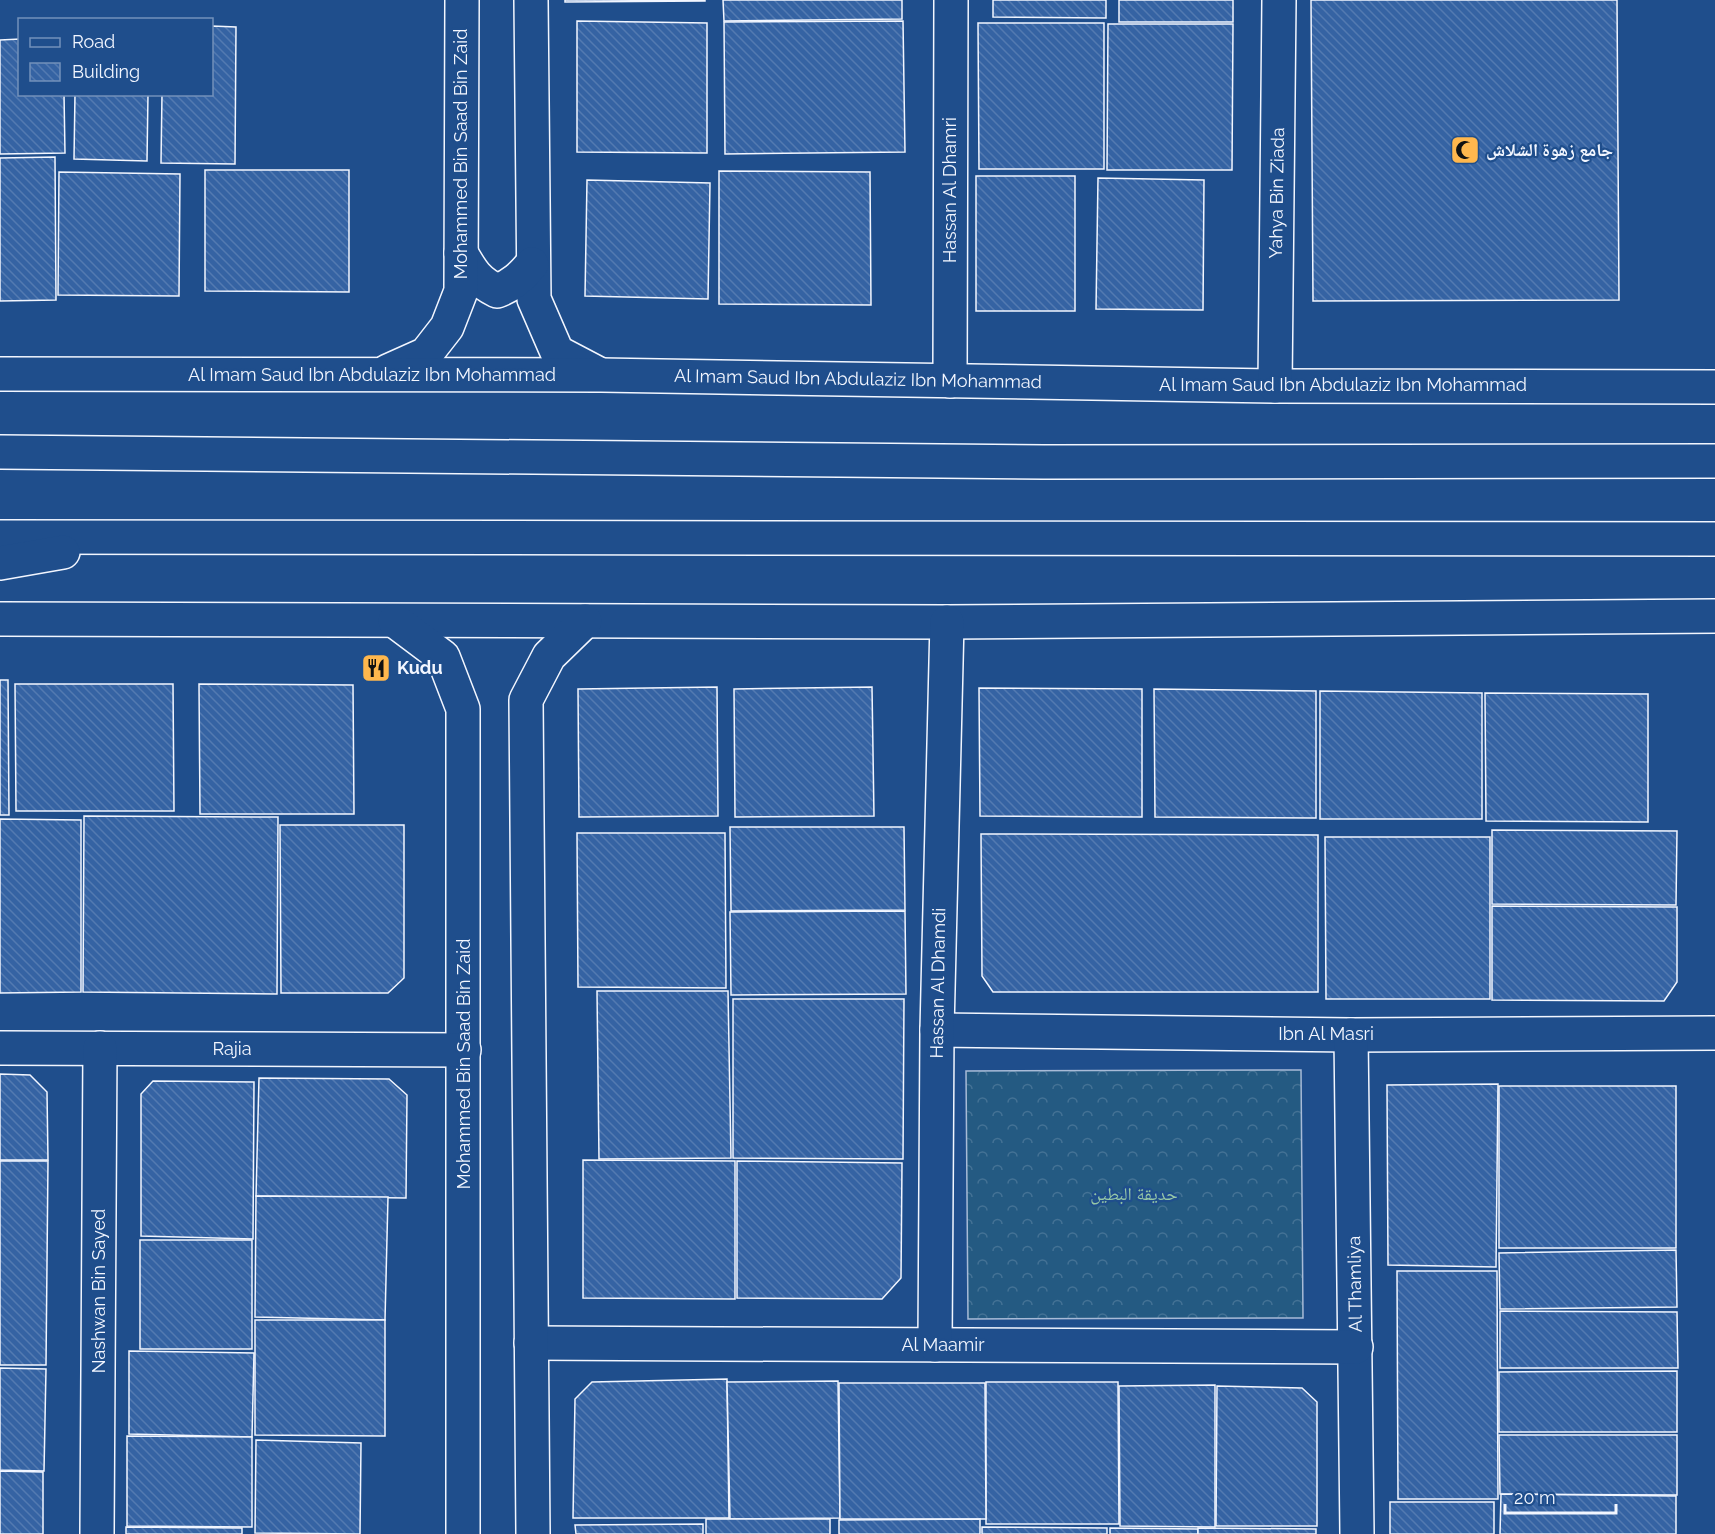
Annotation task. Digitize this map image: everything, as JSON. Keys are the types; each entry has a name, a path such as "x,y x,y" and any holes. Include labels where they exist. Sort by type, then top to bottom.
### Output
{"street":[{"name":"Mohammed Bin Saad Bin Zaid","path":"378,376 426,354 447,327 461,291 462,0"},
{"path":"531,0 534,299 557,352 601,375"},
{"name":"Hassan Al Dhamri","path":"950,381 951,0"},
{"name":"Yahya Bin Ziada","path":"1275,386 1279,0"},
{"path":"461,253 474,274 484,284 497,291 509,287 520,279 532,264"},
{"name":"Al Imam Saud Ibn Abdulaziz Ibn Mohammad","path":"0,374 601,375 1275,386 1715,387"},
{"path":"0,452 1044,462 1715,461"},
{"path":"0,537 1715,539"},
{"path":"0,563 145,538"},
{"path":"0,619 947,622 1715,616"},
{"name":"Mohammed Bin Saad Bin Zaid","path":"395,621 443,657 463,709 464,1534"},
{"path":"534,1534 526,700 549,656 585,621"},
{"name":"Hassan Al Dhamdi","path":"935,1345 937,1030 947,622"},
{"name":"Ibn Al Masri","path":"937,1030 1351,1035 1715,1033"},
{"name":"Al Thamliya","path":"1351,1035 1357,1534"},
{"name":"Rajia","path":"0,1048 464,1050"},
{"name":"Nashwan Bin Sayed","path":"97,1534 100,1048"},
{"name":"Al Maamir","path":"531,1343 1356,1347"}],"green space":[{"name":"حديقة البطين","path":"1301,1070 1303,1318 968,1319 966,1071"}],"building":[{"path":"565,0 705,0 705,1 565,2"},
{"path":"723,0 902,0 902,19 724,21"},
{"path":"993,0 1106,0 1106,18 993,17"},
{"path":"1119,0 1233,0 1233,22 1119,22"},
{"name":"جامع زهوة الشلاش","path":"1311,0 1617,0 1619,300 1313,301"},
{"path":"577,21 707,23 707,153 577,152"},
{"path":"903,21 905,152 725,154 724,22"},
{"path":"978,23 1104,23 1104,169 979,169"},
{"path":"1108,24 1233,24 1232,170 1107,170"},
{"path":"213,26 236,27 235,164 161,163 162,96 213,96"},
{"path":"18,39 18,96 64,96 65,153 0,154 0,40"},
{"path":"75,96 148,96 147,161 74,159"},
{"path":"55,157 56,300 0,301 0,158"},
{"path":"205,170 349,170 349,292 205,291"},
{"path":"719,171 870,172 871,305 719,304"},
{"path":"59,172 180,174 179,296 58,295"},
{"path":"976,176 1075,176 1075,311 976,311"},
{"path":"1098,178 1204,180 1203,310 1096,309"},
{"path":"587,180 710,183 708,299 585,296"},
{"path":"0,680 8,680 9,815 0,815"},
{"path":"15,684 173,684 174,811 16,811"},
{"path":"199,684 353,685 354,814 200,814"},
{"path":"717,687 718,816 579,817 578,689"},
{"path":"872,687 874,816 735,817 734,689"},
{"path":"979,688 1142,689 1142,817 980,816"},
{"path":"1154,689 1316,691 1316,818 1155,817"},
{"path":"1320,691 1482,693 1482,819 1320,819"},
{"path":"1485,693 1648,694 1648,822 1486,821"},
{"path":"84,816 278,817 277,994 83,992"},
{"path":"0,819 81,820 81,992 0,993"},
{"path":"280,825 404,825 404,978 388,993 281,993"},
{"path":"730,827 904,827 905,910 731,911"},
{"path":"1492,830 1677,831 1676,905 1492,904"},
{"path":"577,833 725,833 726,988 578,987"},
{"path":"981,834 1318,835 1318,992 993,992 982,976"},
{"path":"1325,837 1490,837 1490,999 1326,999"},
{"path":"1492,906 1677,907 1677,982 1664,1001 1492,1000"},
{"path":"905,911 906,994 731,995 730,912"},
{"path":"597,991 728,991 731,1158 599,1159"},
{"path":"733,999 904,999 903,1159 733,1158"},
{"path":"0,1074 30,1075 47,1092 48,1160 0,1160"},
{"path":"259,1078 389,1079 407,1095 406,1198 256,1196"},
{"path":"153,1081 254,1082 253,1239 141,1236 141,1094"},
{"path":"1498,1084 1496,1267 1388,1265 1387,1085"},
{"path":"1499,1086 1676,1086 1676,1248 1499,1248"},
{"path":"583,1160 735,1161 735,1299 583,1298"},
{"path":"0,1161 48,1161 46,1365 0,1365"},
{"path":"737,1161 902,1163 901,1278 882,1299 737,1298"},
{"path":"256,1196 388,1197 385,1320 255,1317"},
{"path":"140,1240 252,1240 252,1349 140,1349"},
{"path":"1676,1250 1677,1307 1500,1309 1499,1253"},
{"path":"1397,1271 1497,1271 1498,1499 1398,1499"},
{"path":"1500,1311 1677,1312 1678,1368 1500,1368"},
{"path":"255,1320 385,1320 385,1436 255,1435"},
{"path":"129,1351 254,1353 252,1437 129,1434"},
{"path":"0,1368 46,1369 44,1471 0,1470"},
{"path":"1677,1371 1677,1432 1499,1432 1499,1372"},
{"path":"727,1379 729,1518 573,1518 575,1399 592,1382"},
{"path":"838,1381 840,1518 730,1519 727,1382"},
{"path":"986,1382 1118,1382 1119,1524 986,1524"},
{"path":"839,1383 985,1383 986,1519 840,1519"},
{"path":"1215,1385 1215,1527 1120,1526 1119,1386"},
{"path":"1217,1386 1302,1388 1317,1402 1317,1526 1216,1526"},
{"path":"1499,1435 1677,1435 1677,1495 1500,1494"},
{"path":"127,1436 252,1437 252,1527 127,1526"},
{"path":"256,1440 361,1443 360,1534 255,1533"},
{"path":"0,1471 43,1472 43,1534 0,1534"},
{"path":"1501,1494 1676,1496 1676,1534 1500,1534"},
{"path":"1390,1502 1494,1502 1494,1534 1390,1534"},
{"path":"706,1519 830,1519 830,1534 706,1534"},
{"path":"980,1519 980,1534 839,1534 839,1520"},
{"path":"703,1524 703,1534 576,1534 575,1525"},
{"path":"126,1527 242,1528 242,1534 126,1534"},
{"path":"982,1527 1107,1528 1107,1534 982,1534"},
{"path":"1110,1528 1198,1529 1198,1534 1110,1534"},
{"path":"1198,1528 1316,1529 1316,1534 1198,1534"}],"place":[{"name":"جامع زهوة الشلاش","path":"1465,150"},
{"name":"Kudu","path":"376,668"}]}
